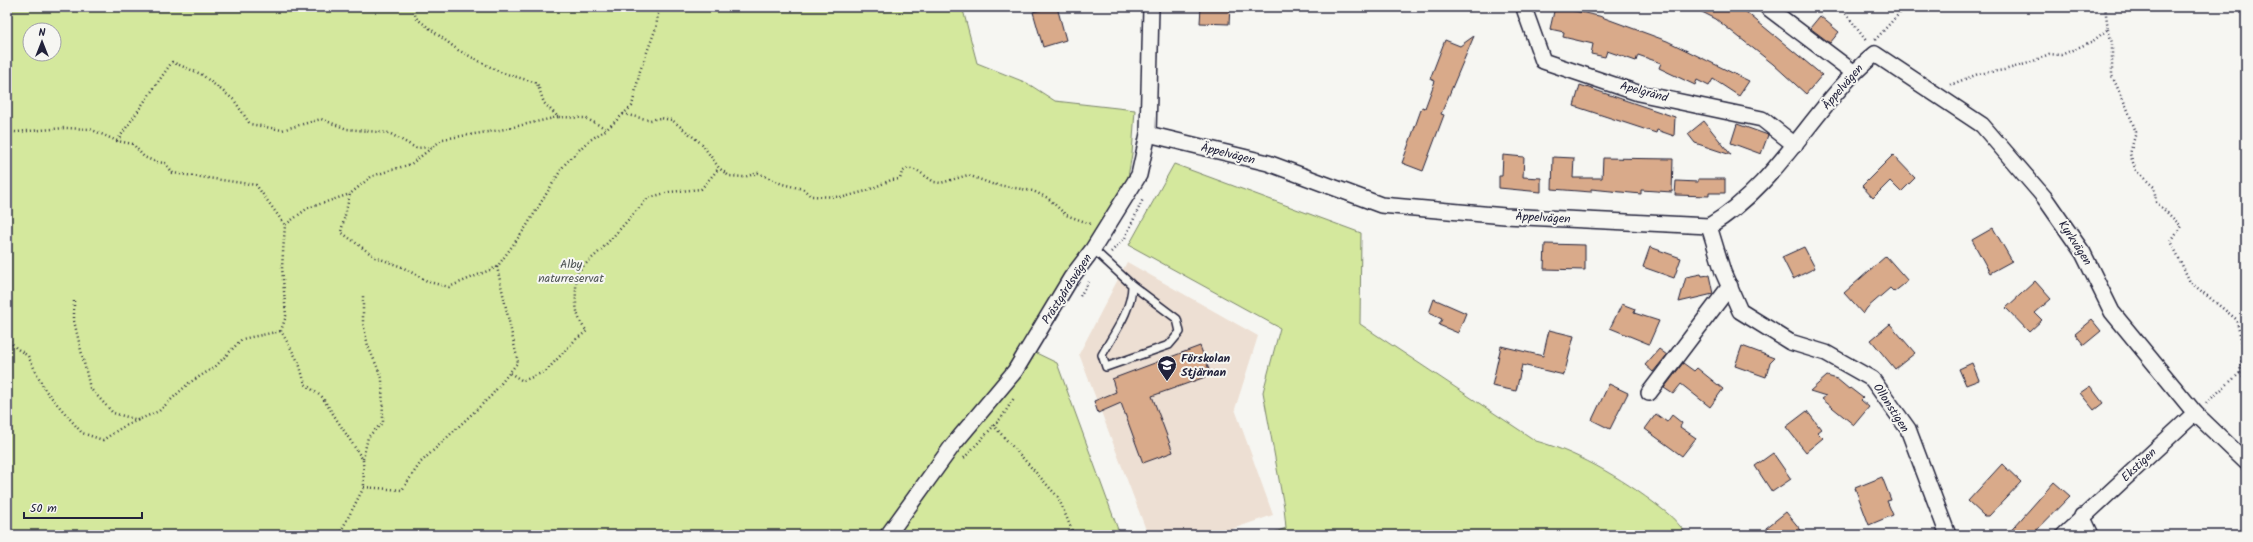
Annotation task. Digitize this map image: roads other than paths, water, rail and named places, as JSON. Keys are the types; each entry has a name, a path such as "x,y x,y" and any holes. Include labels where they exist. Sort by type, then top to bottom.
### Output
{"street":[{"name":"Prästgårdsvägen","path":"888,535 953,445 1015,371 1071,278 1093,249 1138,175 1148,134 1151,7"},
{"name":"Apelgränd","path":"1526,7 1525,11 1543,61 1638,92 1762,119 1795,145"},
{"path":"1767,7 1853,72"},
{"name":"Äppelvägen","path":"1148,134 1268,163 1381,205 1506,216 1709,226 1731,213 1795,145 1872,50"},
{"name":"Kyrkvägen","path":"1872,50 1982,125 2044,197 2083,253 2112,312 2195,413 2246,462"},
{"name":"Ollonstigen","path":"1709,226 1723,272 1740,311 1790,342 1826,353 1872,379 1908,429 1948,535"},
{"path":"1648,393 1730,286"},
{"name":"Ekstigen","path":"2064,535 2082,516 2195,413"},
{"path":"2082,516 2091,535"}],"lane":[{"path":"1093,249 1132,285 1177,319 1180,332 1169,345 1106,367 1102,355 1126,312 1132,296 1132,285"}],"place":[{"name":"Förskolan Stjärnan","path":"1167,382"}],"park label":[{"name":"Alby naturreservat","path":"571,271"}]}
